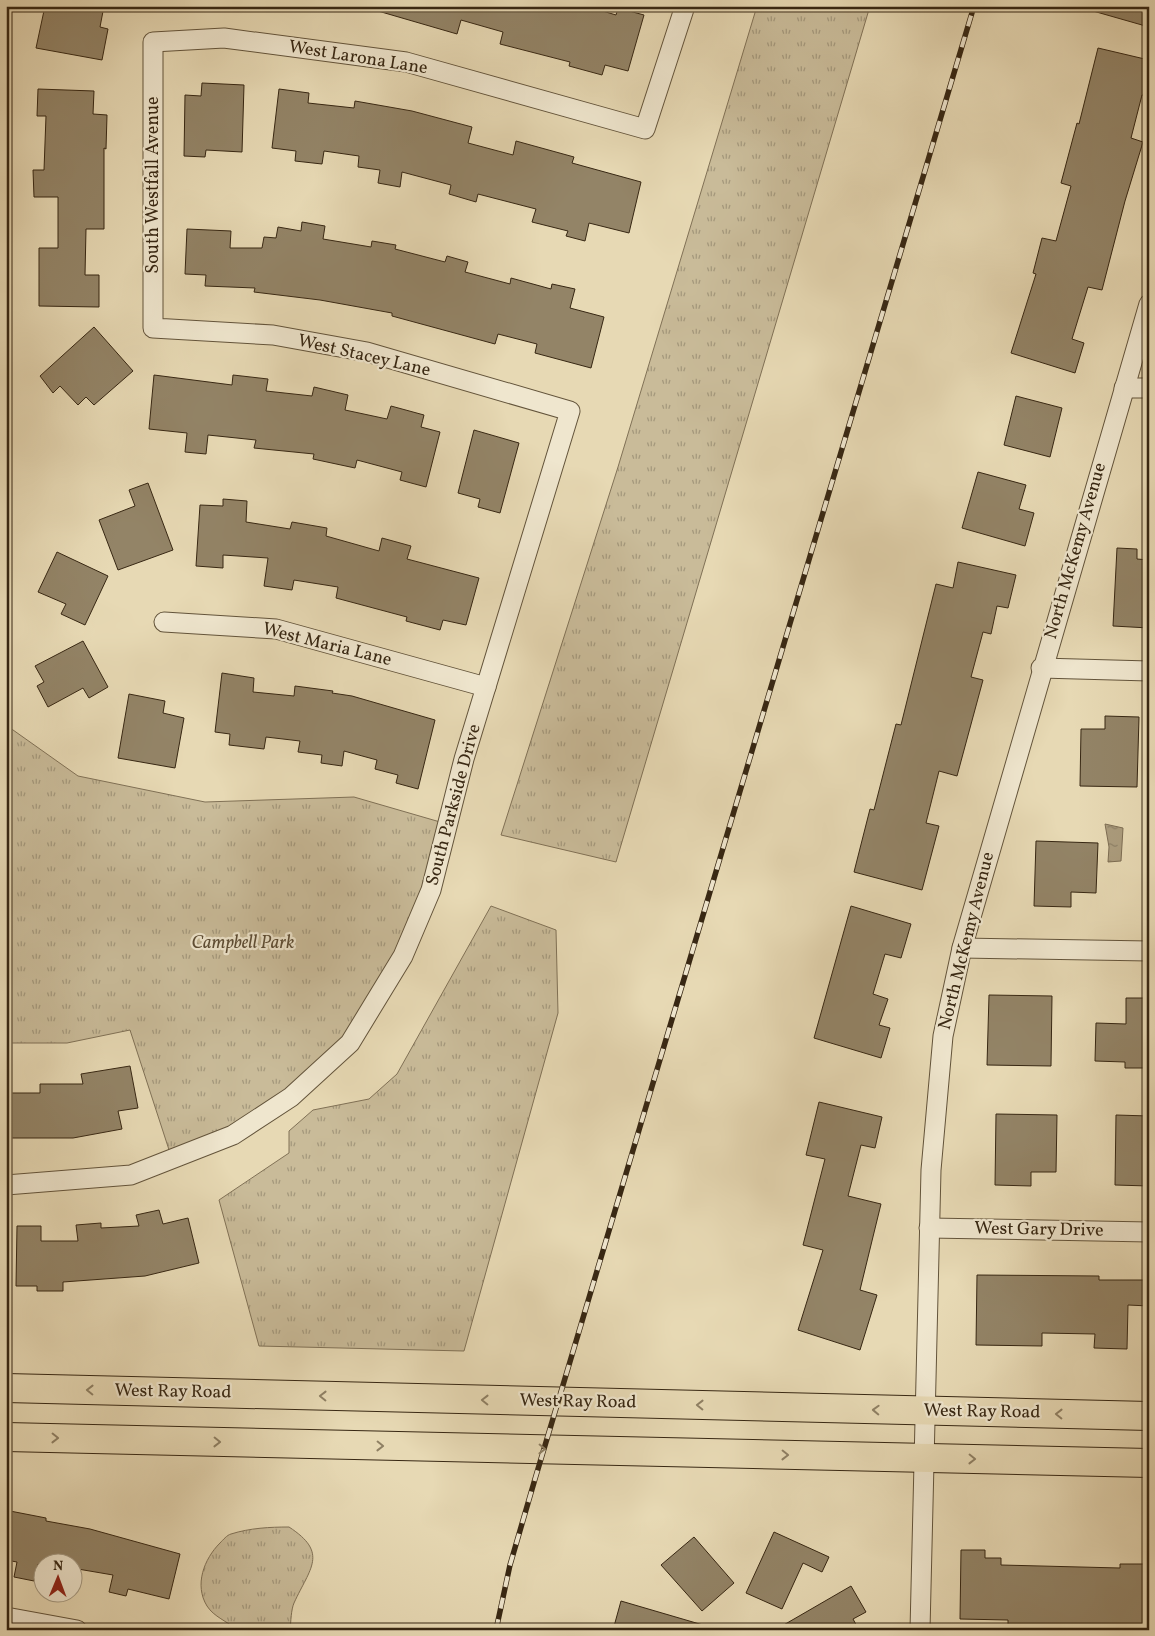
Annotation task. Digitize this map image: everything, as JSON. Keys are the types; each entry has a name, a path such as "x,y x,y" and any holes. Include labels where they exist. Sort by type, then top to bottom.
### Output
{"main road":[{"name":"West Ray Road","path":"6,1388 1149,1416"},
{"path":"6,1437 1149,1464"}],"street":[{"name":"West Larona Lane","path":"153,42 224,38 406,62 645,129 685,6"},
{"name":"South Westfall Avenue","path":"153,42 153,328"},
{"name":"North McKemy Avenue","path":"920,1630 929,1228 937,1092 944,1036 962,948 1041,668 1149,304"},
{"name":"West Stacey Lane","path":"153,328 273,335 367,352 570,411"},
{"path":"1124,388 1149,388"},
{"name":"South Parkside Drive","path":"6,1185 131,1175 233,1135 291,1097 350,1043 404,956 431,890 464,760 570,411"},
{"name":"West Maria Lane","path":"164,622 276,629 486,687"},
{"path":"1041,668 1149,671"},
{"path":"962,948 1149,951"},
{"name":"West Gary Drive","path":"929,1228 1149,1232"},
{"path":"6,1616 77,1630"}],"green space":[{"path":"757,6 870,6 616,862 501,835 618,467"},
{"name":"Campbell Park","path":"6,725 78,776 205,802 354,797 447,824 431,890 350,1043 291,1097 172,1159 130,1030 67,1043 6,1043"},
{"path":"491,906 556,930 558,1013 464,1351 259,1346 219,1200 289,1153 289,1131 313,1110 369,1099 397,1074"},
{"path":"289,1527 309,1545 312,1553 310,1570 293,1606 290,1630 237,1630 213,1613 203,1598 201,1581 205,1564 214,1549 230,1535 253,1529"}],"water":[{"path":"1105,824 1123,828 1121,861 1108,862 1109,847"}],"building":[{"path":"45,6 104,6 100,27 108,29 102,60 36,48"},
{"path":"379,6 586,6 616,15 618,8 644,15 628,71 605,65 602,75 569,66 570,62 500,44 503,32 461,20 457,34 378,11"},
{"path":"1094,6 1149,6 1149,27 1093,11"},
{"path":"1098,48 1149,60 1149,96 1142,95 1131,138 1143,142 1125,201 1102,290 1088,287 1072,339 1084,343 1075,373 1011,353 1036,274 1033,273 1042,238 1056,241 1071,186 1061,183 1077,123 1079,124"},
{"path":"202,83 244,85 242,152 206,150 205,157 184,156 185,95 201,96"},
{"path":"38,89 94,91 93,114 107,115 106,149 104,148 104,229 86,229 85,275 99,275 99,307 39,306 39,248 58,248 58,197 34,197 33,170 44,170 46,116 37,116"},
{"path":"279,89 309,93 308,103 354,108 355,101 412,111 472,127 468,143 513,155 516,141 574,157 572,163 641,182 629,233 589,223 585,241 566,236 568,231 532,222 536,209 478,194 476,202 449,194 451,185 402,172 400,187 378,183 380,170 358,167 359,156 324,151 322,164 295,161 296,151 272,148"},
{"path":"302,222 325,226 323,239 371,247 372,241 396,245 395,249 445,262 447,256 468,262 465,272 510,284 511,278 551,289 552,284 575,289 570,308 604,317 591,368 535,353 537,344 498,334 495,344 392,316 392,313 320,300 254,292 255,288 205,286 206,275 185,274 187,229 231,231 230,248 262,248 264,237 276,238 278,227 301,231"},
{"path":"94,327 133,371 94,405 86,397 78,405 60,386 53,393 40,376"},
{"path":"154,375 232,385 233,375 268,379 266,391 312,396 314,387 348,395 345,410 387,419 391,406 424,415 421,427 440,432 426,487 400,480 402,472 357,460 355,468 313,459 314,454 254,448 256,440 208,435 206,454 185,452 187,433 149,429"},
{"path":"1016,396 1062,408 1050,457 1004,445"},
{"path":"474,430 519,443 500,513 478,507 480,499 458,493"},
{"path":"978,472 1026,485 1019,509 1034,513 1025,546 962,528"},
{"path":"148,483 173,550 118,570 99,520 135,506 129,490"},
{"path":"223,499 247,501 246,522 290,529 292,522 327,528 326,536 379,551 382,538 411,546 407,559 479,578 466,625 443,620 440,630 406,621 407,617 336,598 338,587 294,580 292,590 264,586 268,558 223,555 223,568 196,566 200,505 223,506"},
{"path":"1117,548 1137,549 1137,559 1149,560 1149,628 1113,626"},
{"path":"57,552 108,576 85,625 61,614 66,604 38,592"},
{"path":"958,562 1016,575 1008,608 997,606 991,634 983,632 971,677 983,680 957,776 939,771 926,823 939,826 922,890 854,872 870,809 874,810 896,724 901,725 936,584 953,588"},
{"path":"83,641 108,687 89,698 83,688 48,707 37,686 44,682 35,666"},
{"path":"222,673 254,678 253,692 294,696 295,686 333,691 332,693 352,696 435,720 418,789 396,783 398,775 375,769 377,760 344,751 342,766 321,763 322,755 298,752 300,741 266,737 264,749 229,745 230,734 215,732"},
{"path":"129,694 165,701 163,713 184,718 175,768 118,758"},
{"path":"1105,716 1139,717 1137,787 1080,786 1081,729 1105,729"},
{"path":"1036,841 1098,843 1096,893 1071,892 1071,907 1034,906"},
{"path":"851,906 911,924 901,958 885,954 873,994 888,999 879,1025 890,1028 881,1058 814,1038"},
{"path":"989,995 1052,996 1051,1066 987,1065"},
{"path":"1126,998 1149,998 1149,1068 1125,1068 1125,1062 1095,1061 1096,1023 1126,1024"},
{"path":"130,1066 138,1108 118,1111 122,1129 73,1138 6,1138 6,1093 40,1093 40,1084 83,1084 81,1074"},
{"path":"819,1102 882,1117 875,1148 861,1145 848,1196 881,1204 860,1290 877,1295 860,1350 798,1330 823,1250 803,1245 825,1159 806,1155"},
{"path":"996,1114 1057,1115 1056,1172 1031,1172 1031,1186 995,1185"},
{"path":"1116,1115 1149,1116 1149,1186 1115,1185"},
{"path":"159,1210 163,1224 188,1218 199,1263 145,1276 63,1282 63,1291 37,1291 37,1286 16,1286 17,1226 41,1226 41,1241 78,1241 76,1225 101,1223 101,1228 139,1226 136,1215"},
{"path":"977,1275 1099,1276 1099,1280 1149,1280 1149,1306 1128,1305 1127,1349 1094,1348 1095,1334 1042,1333 1042,1346 976,1345"},
{"path":"10,1511 46,1518 46,1521 90,1529 180,1554 169,1599 128,1589 126,1596 109,1592 113,1575 82,1570 82,1554 32,1554 32,1581 14,1577 17,1562 6,1560 6,1531"},
{"path":"774,1532 829,1557 822,1572 803,1563 782,1609 746,1593"},
{"path":"694,1537 734,1583 702,1611 661,1565"},
{"path":"961,1550 985,1550 985,1558 1001,1558 1001,1565 1120,1568 1120,1564 1149,1564 1149,1630 1008,1625 1008,1620 960,1619"},
{"path":"851,1586 866,1612 853,1619 859,1630 775,1630"},
{"path":"621,1601 703,1625 702,1630 613,1630"}],"railway":[{"path":"496,1630 510,1565 535,1479 974,6"}]}
